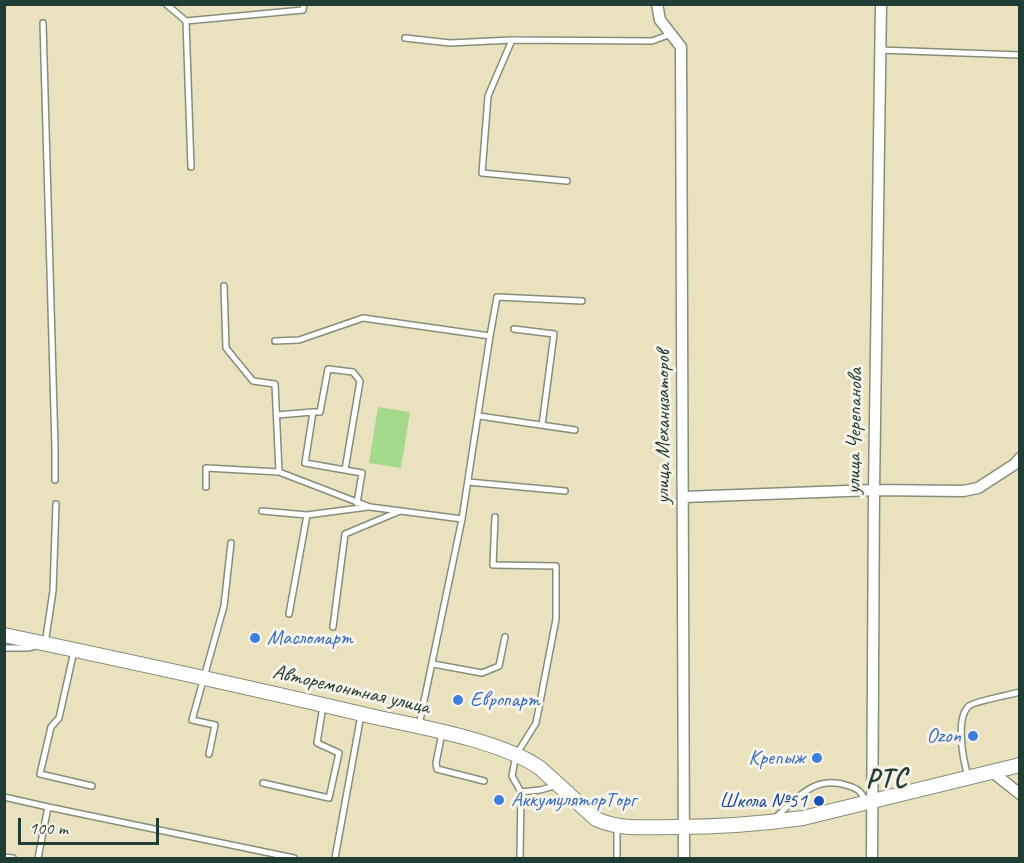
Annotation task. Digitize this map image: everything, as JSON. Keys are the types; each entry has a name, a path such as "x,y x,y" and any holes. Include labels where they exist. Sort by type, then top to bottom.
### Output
{"street":[{"name":"улица Механизаторов","path":"657,4 660,20 681,47 684,858"},
{"name":"улица Черепанова","path":"872,858 868,802 881,4"},
{"path":"683,497 874,490 963,491 978,488 1015,464 1020,458"},
{"name":"Авторемонтная улица","path":"4,635 362,713 516,755 531,762 596,819 617,825 650,828 770,823 803,818 1020,765"},
{"path":"992,771 1020,794"}],"lane":[{"path":"166,4 186,21 303,10 304,4"},
{"path":"186,21 191,166"},
{"path":"43,23 55,480"},
{"path":"405,38 450,43 512,40 652,41 671,34"},
{"path":"512,40 489,96 482,173 567,180"},
{"path":"880,50 1020,55"},
{"path":"224,286 226,348 253,381 275,384 279,472"},
{"path":"419,727 462,519 498,297 582,301"},
{"path":"275,341 299,340 363,318 490,336"},
{"path":"514,329 554,334 542,425"},
{"path":"276,415 320,412 328,369 353,372 360,381 345,470"},
{"path":"314,412 305,463 362,474 357,503"},
{"path":"479,416 575,430"},
{"path":"206,487 206,468 279,472 370,507 462,519"},
{"path":"468,482 565,491"},
{"path":"4,648 28,648 45,644 53,591 56,504"},
{"path":"262,512 307,515 370,507"},
{"path":"333,627 345,534 401,511"},
{"path":"289,614 307,515"},
{"path":"495,517 493,565 556,566 556,618 536,723 516,755 512,776 521,792 520,858"},
{"path":"209,754 215,725 192,720 224,606 231,543"},
{"path":"433,664 482,673 499,666 505,637"},
{"path":"75,650 59,718 51,727 40,774 92,786"},
{"path":"968,777 963,759 962,716 970,705 1020,692"},
{"path":"263,783 329,798 339,753 317,743 324,705"},
{"path":"335,858 362,713"},
{"path":"442,733 436,763 437,769 484,781"},
{"path":"770,823 803,792 819,785 842,784 857,789 868,802"},
{"path":"521,792 559,785"},
{"path":"4,797 294,858"},
{"path":"38,858 48,807"},
{"path":"617,825 617,858"},
{"path":"4,857 13,858"}],"green space":[{"path":"378,407 410,412 401,468 369,463"}],"place":[{"name":"Масломарт","path":"255,638"},
{"name":"Европарт","path":"458,700"},
{"name":"Ozon","path":"973,736"},
{"name":"Крепыж","path":"817,758"},
{"name":"АккумуляторТорг","path":"499,800"},
{"name":"Школа №51","path":"819,801"}],"district":[{"name":"РТС","path":"887,780"}]}
